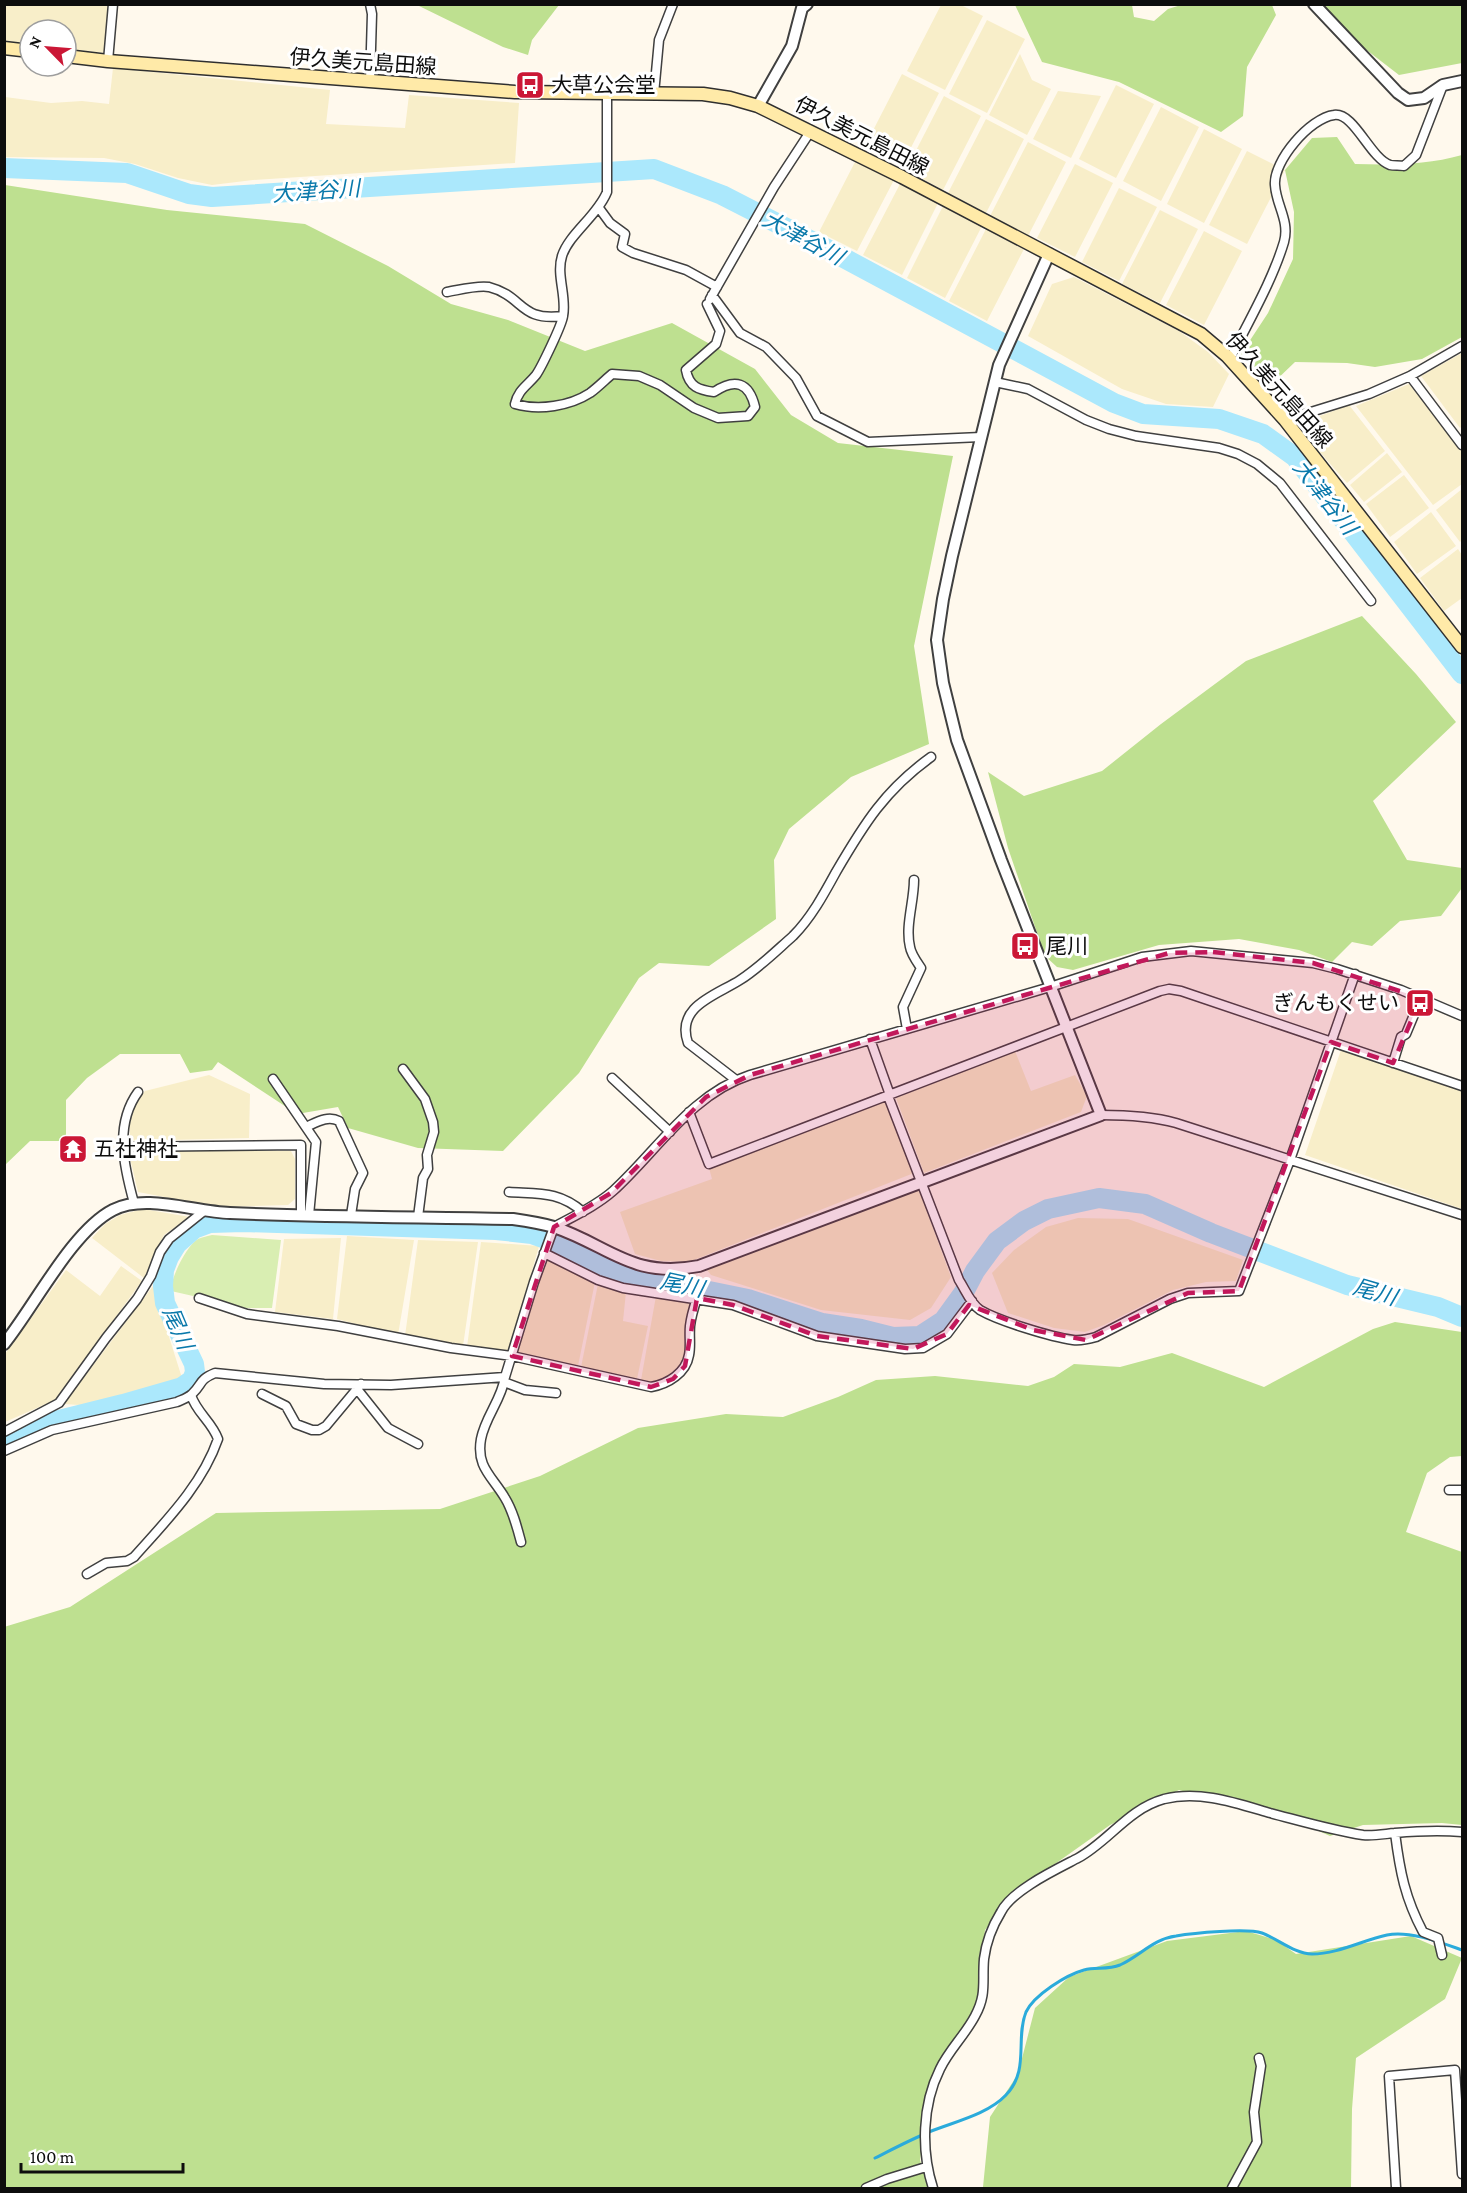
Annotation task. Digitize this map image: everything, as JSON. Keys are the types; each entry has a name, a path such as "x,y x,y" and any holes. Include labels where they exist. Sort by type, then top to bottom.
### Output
{"main road":[{"name":"伊久美元島田線","path":"78,57 515,92 702,94 758,106 1192,329 1230,359 1285,420 1462,647"}],"street":[{"path":"108,61 113,4"},
{"path":"370,4 372,14 370,82"},
{"path":"654,94 658,40 673,4"},
{"path":"758,106 792,46 802,8 807,4"},
{"path":"1314,4 1391,86 1408,100 1424,98 1443,85 1462,81"},
{"path":"1230,359 1284,243 1287,232 1274,184 1277,170 1297,139 1310,125 1324,118 1335,115 1345,117 1380,159 1391,165 1404,166 1416,155 1443,85"},
{"path":"607,94 607,192 599,208 567,247 562,257 563,316 536,375 524,385 515,404 558,406 589,394 612,374 639,376 660,385 694,408 718,418 748,416 755,407 752,393 738,384 726,384 714,392 698,390 688,379 686,370 716,344 720,331 706,306 764,204 810,132"},
{"path":"599,208 610,223 625,234 622,247 633,254 686,270 715,291 740,333 766,347 796,378 817,416 868,442 981,438"},
{"path":"1049,254 999,365 942,599 937,640 943,683 957,740 1101,1115"},
{"path":"447,292 486,286 500,291 516,301 526,311 538,317 563,316"},
{"path":"1285,420 1369,394 1410,376 1462,346"},
{"path":"1410,376 1462,445"},
{"path":"995,382 1028,389 1086,420 1109,429 1136,436 1219,448 1238,454 1257,464 1280,483 1371,601"},
{"path":"736,1080 688,1043 687,1023 691,1013 702,1001 741,980 795,934 819,901 863,827 880,804 906,775 931,757"},
{"path":"907,1029 903,1007 921,968 910,948 908,923 914,900 914,880"},
{"path":"521,1542 505,1497 481,1461 481,1438 503,1388 553,1230 611,1193 706,1096 736,1080 1050,987 1142,957 1191,951 1313,963 1355,974 1462,1016"},
{"path":"870,1040 959,1280 971,1300 979,1309 1033,1330 1074,1340 1086,1340 1170,1299 1188,1293 1239,1291 1290,1160 1355,974"},
{"path":"689,1112 709,1164 1160,991 1169,990 1181,992 1462,1086"},
{"path":"1393,1063 1401,1037 1406,1034 1421,998"},
{"path":"403,1069 424,1099 433,1122 434,1132 427,1155 428,1169 423,1178 418,1217"},
{"path":"612,1078 670,1132"},
{"path":"273,1080 316,1142 305,1214"},
{"path":"134,1203 124,1168 123,1147 126,1114 138,1092"},
{"path":"4,1344 83,1236 98,1220 113,1209 134,1203 204,1211 513,1219 553,1230 639,1266 683,1269 699,1266 1101,1115 1158,1118 1462,1215"},
{"path":"306,1127 324,1119 334,1118 339,1121 363,1173 355,1189 351,1215"},
{"path":"123,1147 301,1145 305,1214"},
{"path":"509,1192 556,1196 568,1200 583,1212"},
{"path":"4,1432 59,1403 137,1299 160,1252 169,1239 204,1211"},
{"path":"545,1251 609,1284 733,1305 817,1336 913,1349 923,1348 947,1334 971,1300"},
{"path":"199,1298 247,1314 338,1326 451,1348 512,1356 658,1386 673,1379 688,1359 690,1327 697,1298"},
{"path":"4,1451 52,1430 177,1402 191,1395 205,1377 215,1373 359,1387 505,1379 525,1390 556,1393"},
{"path":"262,1394 286,1406 296,1424 319,1430 326,1426 359,1387"},
{"path":"359,1387 388,1428 418,1444"},
{"path":"87,1574 106,1563 126,1562 134,1557 180,1506 206,1465 218,1438 215,1430 194,1404 191,1395"},
{"path":"1449,1490 1462,1490"},
{"path":"933,2188 926,2167 924,2144 933,2086 940,2069 976,2016 985,1990 984,1956 1002,1910 1012,1898 1041,1878 1085,1854 1132,1814 1145,1806 1180,1796 1224,1800 1327,1829 1366,1835 1440,1830 1462,1832"},
{"path":"1395,1833 1407,1898 1423,1932 1438,1938 1442,1955"},
{"path":"1232,2188 1257,2142 1254,2112 1261,2066 1259,2058"},
{"path":"1396,2188 1389,2076 1455,2070 1462,2174"},
{"path":"866,2188 926,2167"}],"highlighted area":[{"path":"1213,952 1313,963 1421,998 1393,1063 1331,1042 1239,1291 1188,1293 1086,1340 1033,1330 969,1305 947,1334 913,1349 817,1336 733,1305 697,1298 685,1366 673,1379 651,1387 512,1356 554,1227 611,1193 706,1097 750,1075 1169,953"}],"shaded area":[{"path":"5,5 108,5 105,53 78,50 78,18 18,18 18,43 5,41"},
{"path":"941,5 961,5 983,16 945,90 907,71"},
{"path":"987,20 1025,39 987,113 949,94"},
{"path":"1020,54 1032,80 1051,89 1027,135 989,115"},
{"path":"113,68 330,90 326,124 405,128 409,95 519,103 515,163 253,180 212,185 104,158 5,157 5,97 51,103 82,101 109,104"},
{"path":"902,74 939,93 901,167 864,148"},
{"path":"1116,85 1154,104 1116,178 1079,159"},
{"path":"1058,91 1101,96 1071,158 1033,139"},
{"path":"944,96 981,116 943,190 906,170"},
{"path":"1161,107 1199,127 1161,201 1123,181"},
{"path":"986,119 1024,139 986,213 948,193"},
{"path":"1204,129 1242,149 1204,223 1167,204"},
{"path":"1028,142 1066,162 1028,236 990,216"},
{"path":"1247,151 1285,170 1247,244 1209,225"},
{"path":"856,160 894,180 857,251 819,232"},
{"path":"1075,164 1113,183 1075,257 1037,238"},
{"path":"900,184 938,203 902,275 863,255"},
{"path":"1119,188 1157,207 1119,281 1082,262"},
{"path":"943,206 982,226 945,298 907,278"},
{"path":"1160,210 1198,229 1160,303 1122,284"},
{"path":"986,229 1024,249 987,321 949,301"},
{"path":"1204,231 1242,251 1204,325 1166,305"},
{"path":"1074,277 1179,331 1208,352 1229,374 1213,407 1166,404 1122,389 1028,336 1052,284"},
{"path":"1462,353 1462,426 1460,428 1421,376"},
{"path":"1409,384 1462,452 1462,484 1433,505 1356,406"},
{"path":"1349,405 1385,451 1347,483 1296,425"},
{"path":"1387,453 1402,472 1364,502 1350,485"},
{"path":"1404,475 1429,508 1390,537 1366,504"},
{"path":"1462,489 1462,540 1460,542 1436,510"},
{"path":"1431,512 1456,546 1417,574 1394,542"},
{"path":"1458,549 1462,555 1462,598 1444,611 1420,578"},
{"path":"1341,1050 1462,1091 1462,1209 1305,1155"},
{"path":"1015,1051 1031,1091 1075,1075 1087,1096 1081,1112 924,1173 896,1098"},
{"path":"209,1075 250,1094 249,1138 130,1141 130,1115 136,1102 145,1091"},
{"path":"886,1101 914,1173 689,1262 661,1261 635,1254 620,1212 712,1179 709,1168"},
{"path":"135,1151 291,1151 295,1159 295,1199 288,1205 217,1207 138,1192 130,1158"},
{"path":"919,1190 951,1277 931,1308 910,1320 821,1310 711,1275 707,1270"},
{"path":"143,1209 190,1217 164,1235 144,1278 92,1238 105,1224 120,1215"},
{"path":"1078,1218 1128,1219 1243,1260 1236,1281 1206,1282 1173,1290 1104,1325 1085,1332 1054,1328 1008,1313 992,1273 1014,1250 1046,1227"},
{"path":"347,1236 414,1240 398,1335 337,1319"},
{"path":"341,1238 333,1319 275,1312 284,1239"},
{"path":"418,1240 478,1242 463,1346 405,1336"},
{"path":"481,1242 539,1246 509,1352 467,1347"},
{"path":"546,1258 595,1282 578,1366 517,1354"},
{"path":"121,1266 142,1281 55,1400 5,1422 5,1354 66,1270 100,1296"},
{"path":"598,1284 626,1292 623,1321 648,1326 637,1379 581,1367"},
{"path":"153,1286 182,1378 131,1397 95,1406 64,1404"},
{"path":"656,1296 691,1301 689,1355 676,1373 655,1384 641,1380"}],"green space":[{"path":"417,5 559,5 532,40 528,55 503,47"},
{"path":"1015,5 1132,5 1134,17 1154,21 1168,9 1181,5 1272,5 1276,15 1247,67 1243,116 1221,132 1119,82 1042,62"},
{"path":"1312,5 1462,5 1462,63 1399,75"},
{"path":"1337,137 1355,164 1409,164 1462,155 1462,337 1422,359 1375,367 1347,363 1295,362 1269,387 1241,354 1268,313 1293,259 1294,212 1285,170 1312,138"},
{"path":"5,185 167,210 305,224 388,266 451,304 508,320 585,351 672,323 755,369 791,415 838,443 953,456 914,646 929,744 851,777 789,829 774,860 776,919 709,966 659,963 639,978 579,1073 503,1151 418,1148 348,1128 338,1107 297,1114 218,1062 212,1070 190,1073 180,1054 120,1054 87,1078 66,1100 66,1141 30,1141 5,1165"},
{"path":"1362,616 1416,674 1456,722 1373,801 1407,860 1462,868 1462,888 1441,916 1400,921 1372,946 1352,942 1332,962 1299,950 1239,939 1159,945 1073,970 1057,967 1045,956 1008,848 988,772 1024,796 1102,771 1246,661"},
{"path":"212,1235 281,1240 272,1308 246,1308 171,1291 176,1271 189,1248 198,1239"},
{"path":"1395,1322 1462,1332 1462,1456 1450,1457 1427,1473 1406,1532 1462,1552 1462,1825 1442,1823 1363,1825 1330,1836 1292,1819 1179,1790 1110,1825 1021,1888 985,1930 977,2003 950,2048 927,2104 920,2160 929,2188 5,2188 4,1627 70,1607 216,1513 440,1509 540,1476 638,1428 726,1414 783,1417 876,1380 935,1376 1028,1386 1054,1377 1074,1364 1120,1367 1172,1353 1264,1387 1373,1329"},
{"path":"1246,1931 1276,1940 1296,1954 1411,1936 1462,1958 1445,1999 1356,2058 1352,2109 1351,2188 977,2188 983,2187 990,2117 1018,2074 1035,2008 1069,1977 1167,1941"}],"waterway":[{"name":"大津谷川","path":"4,168 127,173 189,194 212,197 654,169 722,195 1114,403 1143,414 1219,419 1263,434 1295,457 1462,674"},
{"name":"尾川","path":"4,1441 39,1425 182,1387 192,1380 195,1372 194,1364 165,1303 164,1270 177,1244 194,1229 210,1223 244,1222 496,1230 532,1234 557,1243 611,1271 748,1299 822,1323 893,1337 920,1336 943,1321 997,1241 1024,1221 1048,1209 1099,1198 1145,1204 1211,1233 1347,1285 1438,1307 1462,1317"},
{"path":"875,2158 908,2141 980,2113 1006,2095 1018,2075 1026,2012 1043,1993 1077,1973 1088,1969 1120,1965 1153,1944 1168,1938 1207,1932 1255,1932 1262,1933 1299,1952 1312,1954 1331,1952 1387,1935 1405,1934 1462,1950"}],"place":[{"name":"大草公会堂","path":"530,85"},
{"name":"尾川","path":"1025,946"},
{"name":"ぎんもくせい","path":"1420,1003"},
{"name":"五社神社","path":"73,1149"}]}
